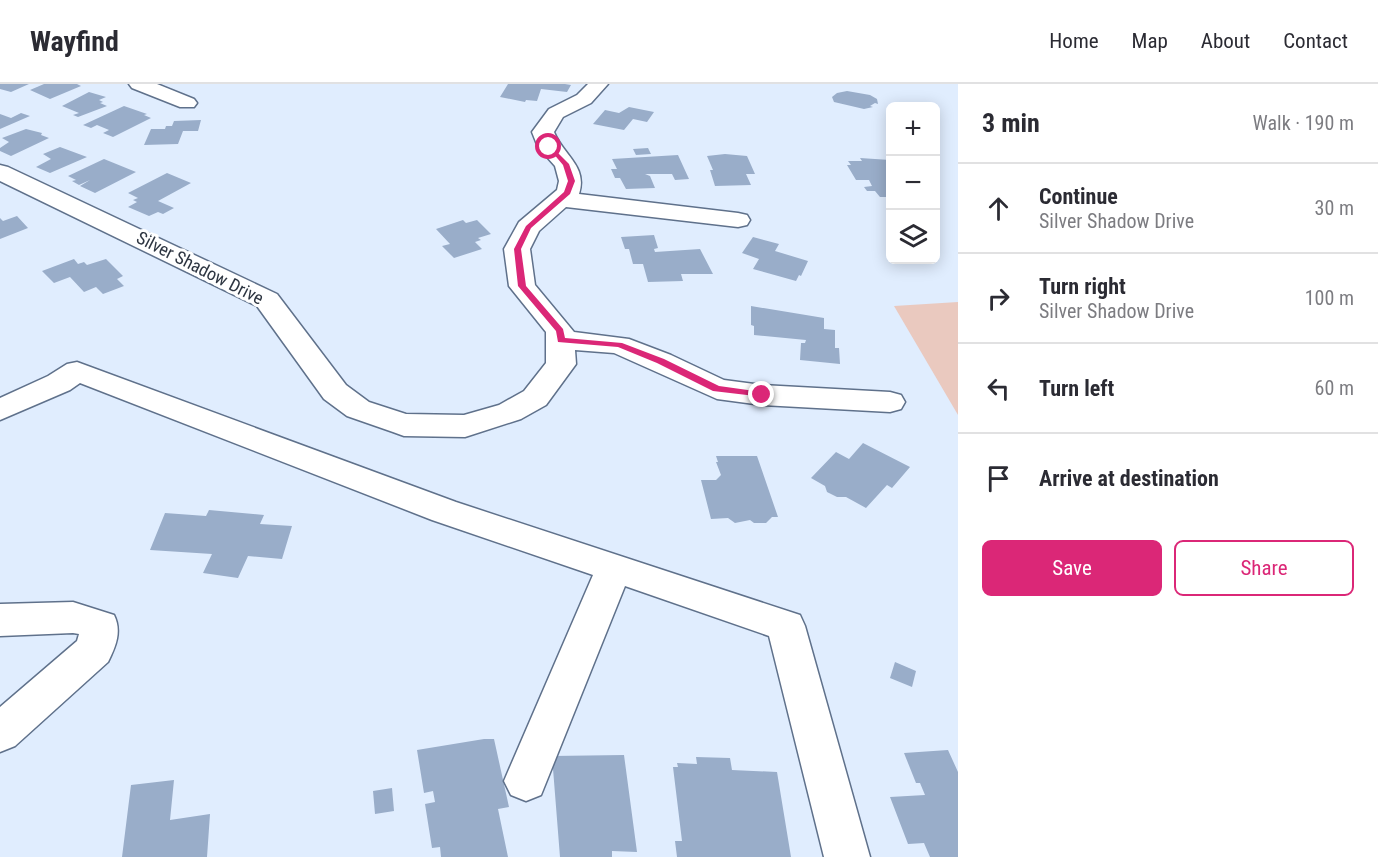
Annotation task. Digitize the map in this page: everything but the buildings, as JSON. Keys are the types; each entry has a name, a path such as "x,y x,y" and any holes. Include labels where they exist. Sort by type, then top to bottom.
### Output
{"street":[{"path":"139,84 187,103"},
{"path":"598,84 585,98 557,111 549,118 543,132 549,147 566,164 571,181 568,193 528,227 518,249 522,286 560,331 561,340 619,345 660,361 717,389 762,395 890,402"},
{"name":"Silver Shadow Drive","path":"0,172 267,300 335,392 358,410 404,425 465,426 510,412 535,398 561,364 561,340"},
{"path":"560,199 738,220"},
{"path":"0,410 60,383 77,371 444,511 786,626 847,857"},
{"path":"526,781 614,568"},
{"path":"0,620 73,617 100,626 94,650 0,733"}],"shaded area":[{"path":"958,302 958,415 894,306"}],"route":[{"path":"549,147 566,164 571,181 568,193 528,227 518,249 522,286 560,331 561,340 619,345 660,361 717,389 762,395"}]}
